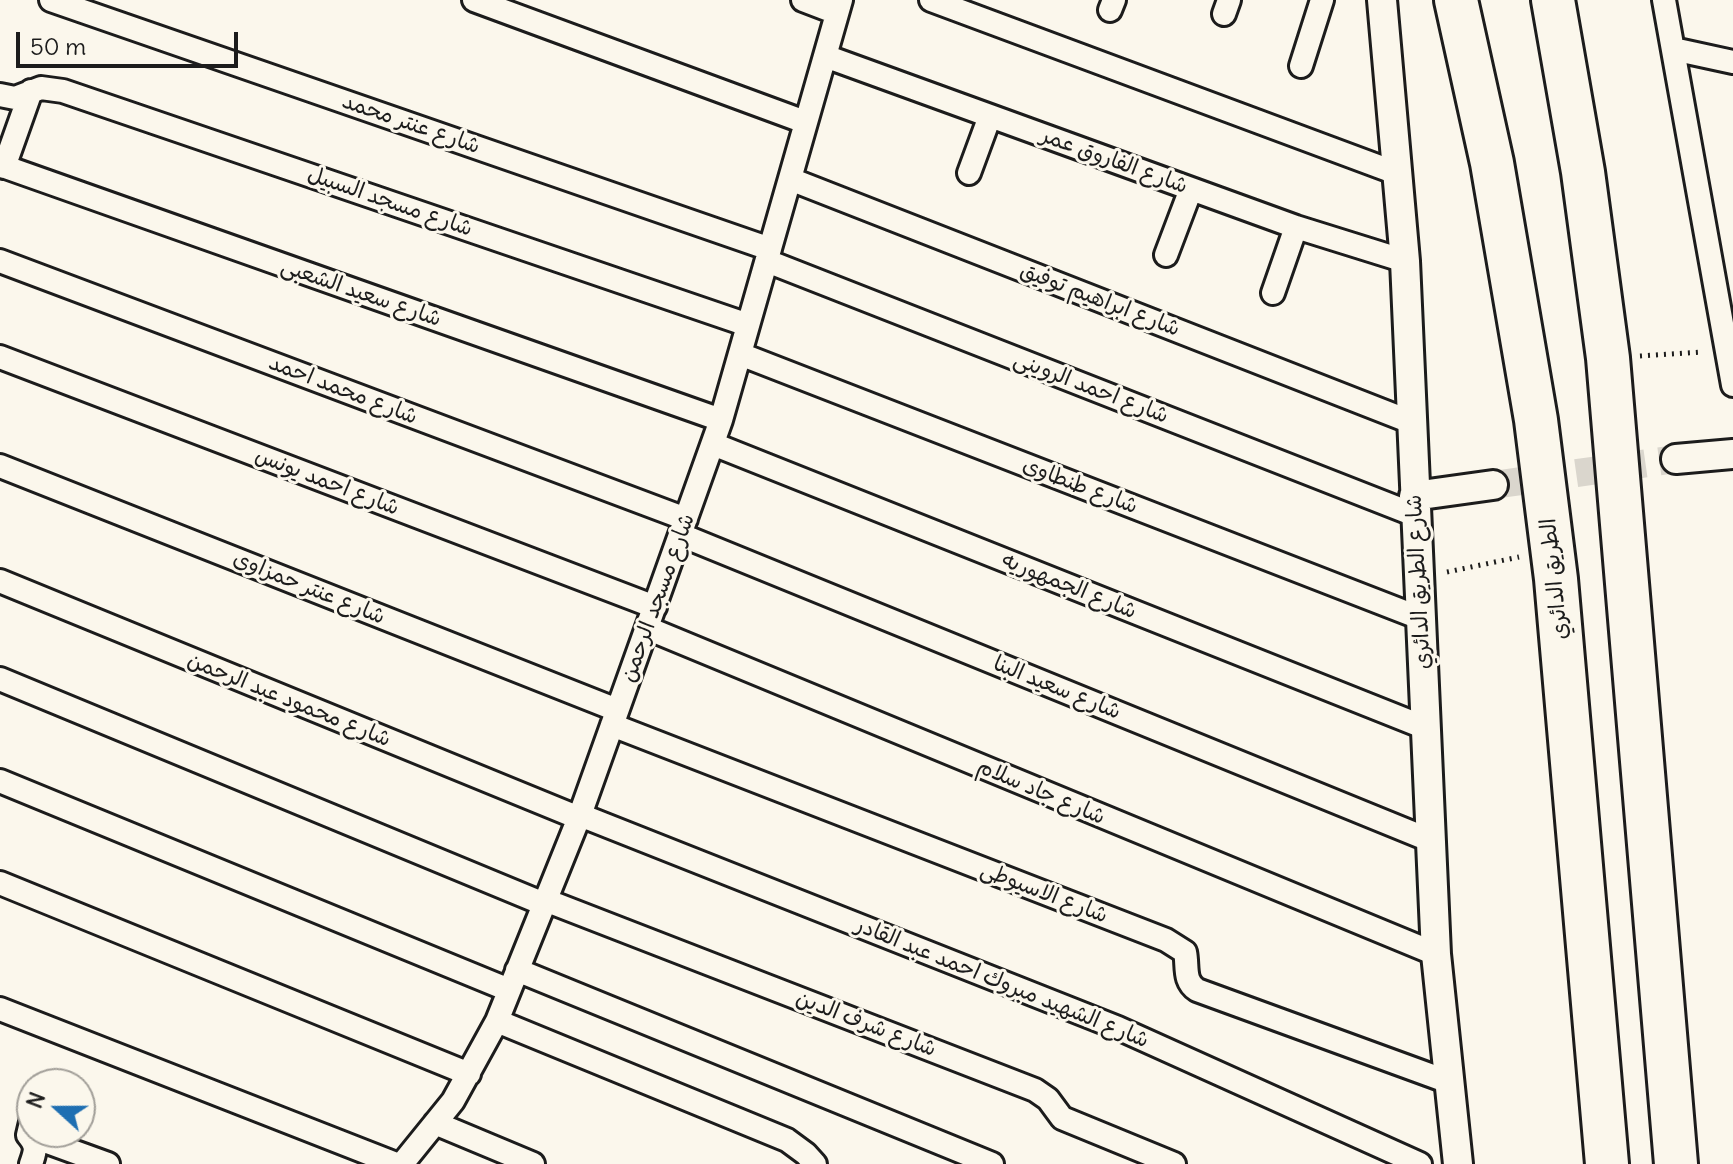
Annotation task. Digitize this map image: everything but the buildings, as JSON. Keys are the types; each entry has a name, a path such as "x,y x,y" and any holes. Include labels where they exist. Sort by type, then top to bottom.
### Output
{"highway":[{"name":"الطريق الدائري","path":"1456,0 1492,163 1536,420 1552,549 1607,1164"},
{"path":"1553,0 1583,172 1608,358 1676,1164"}],"street":[{"name":"شارع عنتر محمد","path":"51,0 768,255"},
{"path":"474,0 805,122"},
{"path":"803,0 839,6"},
{"path":"931,0 1399,174"},
{"path":"1301,66 1322,0"},
{"name":"شارع الطريق الدائري","path":"1382,0 1405,261 1436,954 1458,1164"},
{"path":"1664,0 1729,317 1733,385"},
{"name":"شارع مسجد الرحمن","path":"402,1164 469,1074 497,1021 579,816 721,420 839,6"},
{"path":"1673,49 1733,62"},
{"name":"شارع الفاروق عمر","path":"825,56 1296,227 1405,261"},
{"name":"شارع مسجد السبيل","path":"31,91 41,88 63,91 748,325"},
{"path":"0,95 15,98 31,91"},
{"path":"2,166 31,91"},
{"path":"969,173 990,116"},
{"name":"شارع سعيد الشعبى","path":"2,166 721,420"},
{"name":"شارع ابراهيم توفيق","path":"790,179 1411,422"},
{"path":"1166,255 1191,189"},
{"path":"1273,293 1296,227"},
{"name":"شارع احمد الروينى","path":"768,255 1415,506"},
{"name":"شارع محمد احمد","path":"0,261 684,527"},
{"name":"شارع طنطاوى","path":"740,354 1420,618"},
{"name":"شارع احمد يونس","path":"0,357 651,618"},
{"name":"شارع الجمهوريه","path":"713,444 1426,728"},
{"path":"1676,459 1733,454"},
{"name":"شارع عنتر حمزاوى","path":"0,466 615,718"},
{"path":"1415,506 1493,485"},
{"name":"شارع سعيد البنا","path":"684,527 1432,841"},
{"name":"شارع محمود عبد الرحمن","path":"0,581 579,816"},
{"name":"شارع جاد سلام","path":"651,618 1436,954"},
{"name":"شارع شرف الدين","path":"0,679 545,902 1035,1090 1048,1099 1062,1118 1174,1164"},
{"name":"شارع الاسيوطى","path":"615,718 1166,940 1185,952 1187,979 1197,990 1449,1082"},
{"path":"0,781 992,1164"},
{"name":"شارع الشهيد مبروك احمد عبد القادر","path":"579,816 1118,1028 1420,1164"},
{"path":"0,883 469,1074"},
{"path":"0,1009 396,1164"},
{"path":"497,1021 787,1140 815,1164"},
{"path":"435,1123 533,1164"},
{"path":"75,1148 108,1164"}],"path":[{"path":"1461,569 1552,549"}],"tunnel":[{"path":"1493,485 1676,459"}]}
